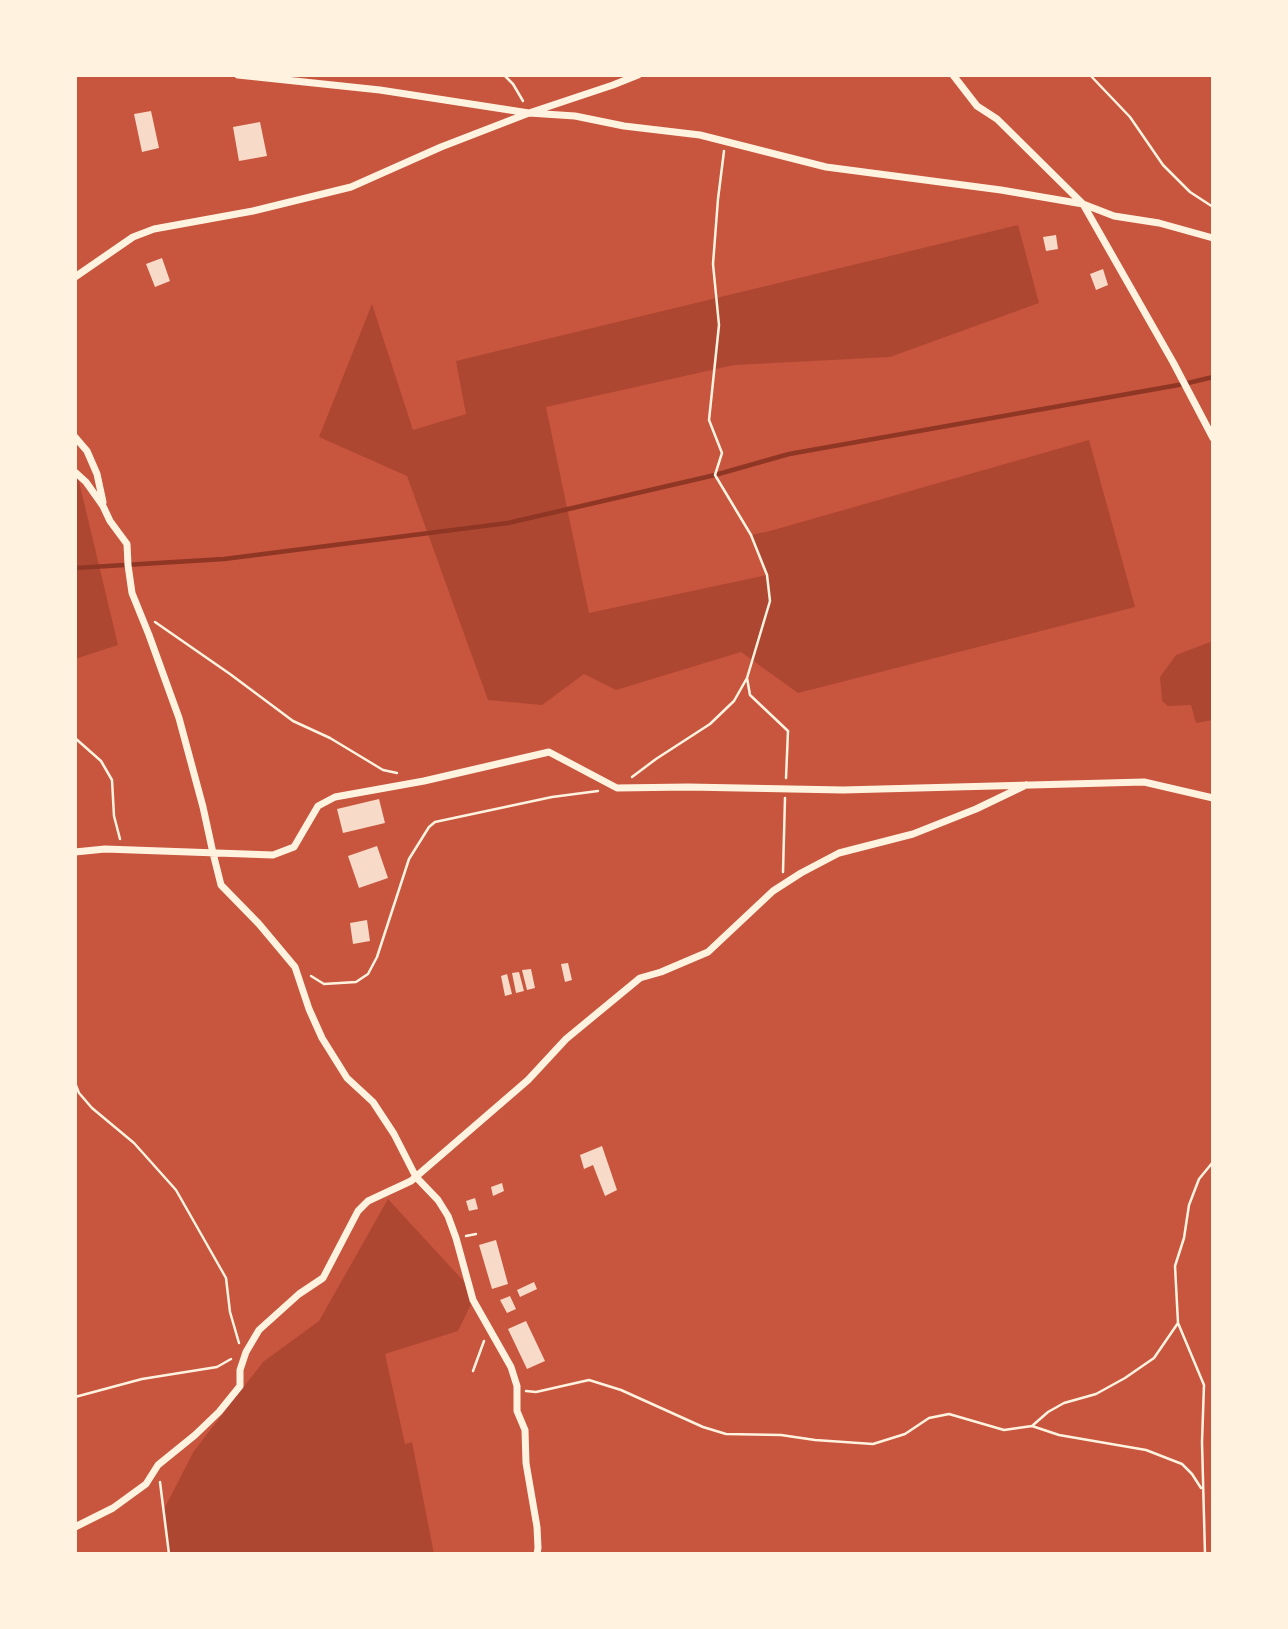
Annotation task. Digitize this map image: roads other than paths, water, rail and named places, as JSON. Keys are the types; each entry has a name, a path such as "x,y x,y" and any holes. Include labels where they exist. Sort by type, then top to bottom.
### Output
{"street":[{"path":"238,75 380,89 529,113 575,116 624,126 700,135 826,167 1083,204 1114,216 1159,223 1213,238"},
{"path":"75,276 133,237 154,229 253,211 351,187 441,147 638,75"},
{"path":"953,75 977,106 997,119 1083,204 1213,438"},
{"path":"75,438 87,451 97,474 103,506"},
{"path":"75,472 86,482 127,544 132,593 179,719 221,885 295,967 322,1038 346,1078 373,1102 394,1134 416,1177 438,1200 448,1216 473,1300 510,1367 517,1386 517,1411 524,1430 526,1463 537,1527 537,1554"},
{"path":"75,852 160,849 273,855 294,846 318,806 335,797 424,781 550,752 617,788 843,790 1144,782 1213,798"},
{"path":"75,1527 113,1508 146,1484 158,1465 219,1412 240,1386 240,1370 246,1352 259,1331 299,1294 323,1278 358,1211 368,1201 416,1177 528,1080 566,1039 640,978 708,952 773,891 839,853 913,834 1026,785"}],"waterway":[{"path":"75,568 224,559 508,523 715,475 789,454 1213,377"}]}
